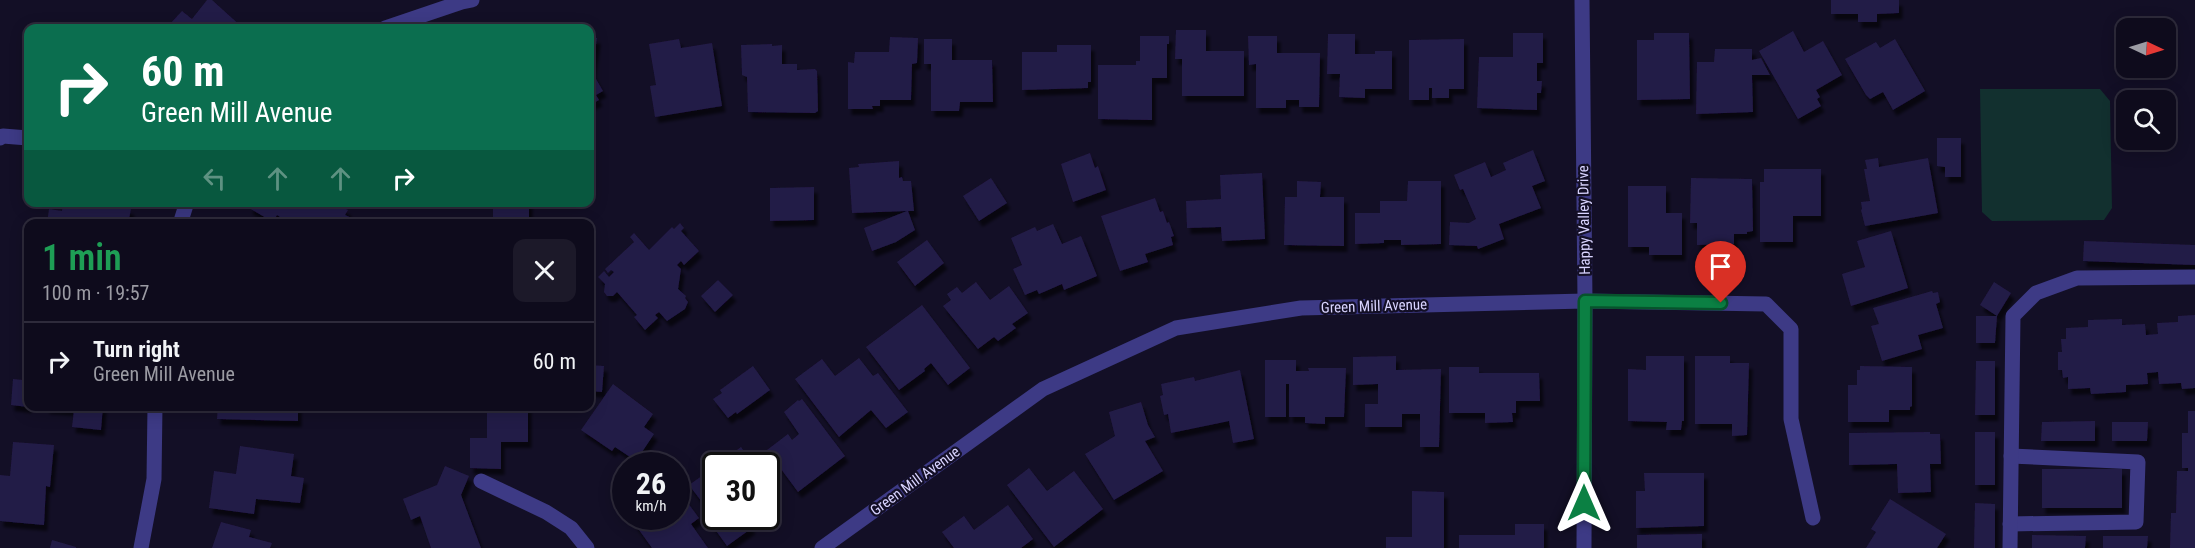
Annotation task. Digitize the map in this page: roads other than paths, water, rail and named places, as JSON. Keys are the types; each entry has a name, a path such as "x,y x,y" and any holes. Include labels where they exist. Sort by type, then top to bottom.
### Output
{"street":[{"path":"397,24 472,0"},
{"name":"Happy Valley Drive","path":"1582,0 1585,301 1584,548"},
{"path":"0,138 24,138"},
{"path":"2010,548 2013,316 2036,293 2077,278 2195,277"},
{"name":"Green Mill Avenue","path":"822,548 1043,389 1176,328 1301,308 1585,301 1766,304 1791,329 1791,419 1813,518"},
{"path":"141,548 154,479 155,411"},
{"path":"2010,524 2136,522 2138,462 2011,456"},
{"path":"481,481 546,512 571,528 587,548"}]}
